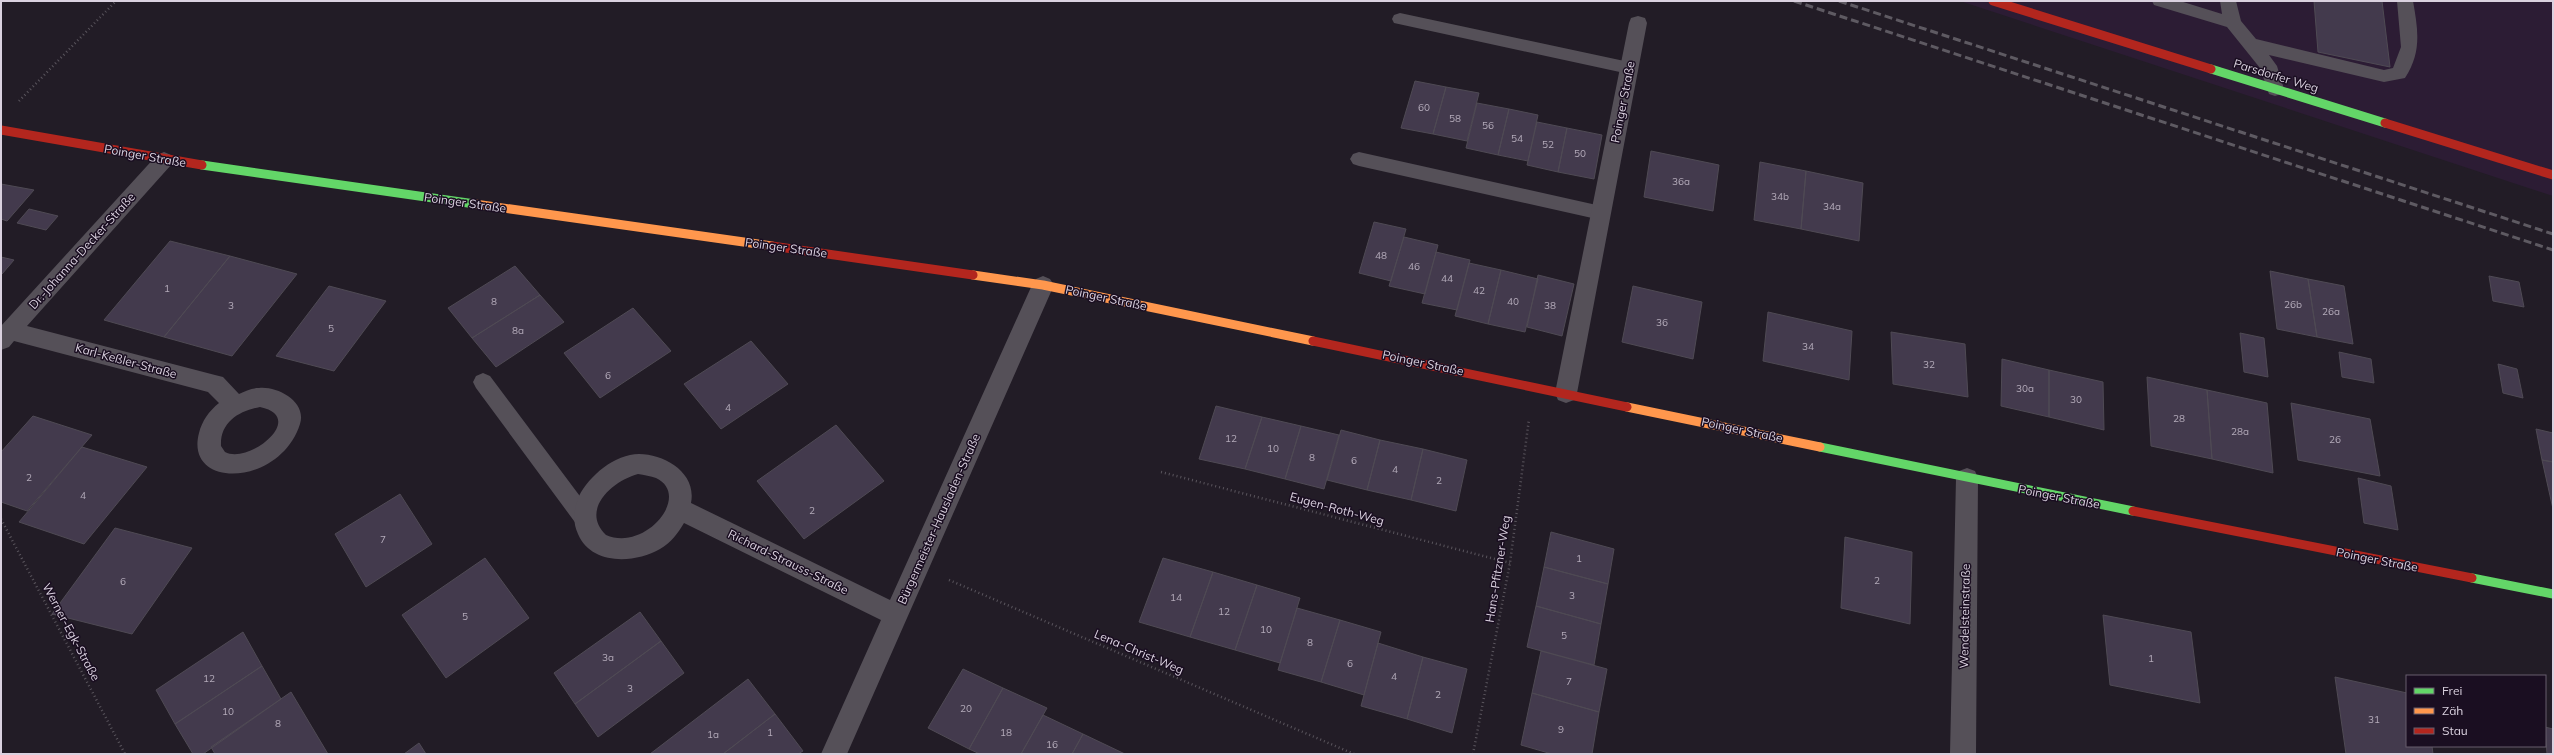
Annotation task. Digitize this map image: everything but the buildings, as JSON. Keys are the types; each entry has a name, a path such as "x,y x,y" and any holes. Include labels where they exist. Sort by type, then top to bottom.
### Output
{"street":[{"name":"Parsdorfer Weg","path":"1993,1 2553,175"},
{"name":"Poinger Straße","path":"1566,393 1638,23"},
{"name":"Poinger Straße","path":"1,130 164,160 1043,285 1533,386 1967,478 2553,594"},
{"name":"Dr.-Johanna-Decker-Straße","path":"5,336 164,160"},
{"name":"Bürgermeister-Hausladen-Straße","path":"834,754 1043,285"},
{"name":"Karl-Keßler-Straße","path":"5,336 215,384 235,405"},
{"path":"638,464 654,465 668,470 678,480 682,493 680,509 674,522 664,534 650,543 635,548 619,550 606,547 594,540 587,530 584,518 586,504 594,490 606,477 621,468 638,464"},
{"name":"Wendelsteinstraße","path":"1963,754 1967,478"},
{"name":"Richard-Strauss-Straße","path":"680,509 896,615"}],"lane":[{"path":"2160,1 2233,23"},
{"path":"2228,1 2233,23 2268,66 2275,89"},
{"path":"2250,44 2384,76 2399,73 2408,62 2411,46 2405,1"},
{"path":"1400,19 1629,68"},
{"path":"1359,159 1601,213"},
{"path":"483,382 584,518"}],"path":[{"path":"17,103 116,1"},
{"name":"Hans-Pfitzner-Weg","path":"1473,754 1510,563 1533,386"},
{"name":"Eugen-Roth-Weg","path":"1161,472 1510,563"},
{"name":"Werner-Egk-Straße","path":"1,519 125,754"},
{"name":"Lena-Christ-Weg","path":"918,567 1354,754"}],"shaded area":[{"path":"1960,1 2553,1 2553,196"}],"railway":[{"path":"1794,1 2553,250"},
{"path":"1839,1 2553,234"}],"traffic: fast":[{"path":"2211,69 2385,123"},
{"path":"202,165 475,204"},
{"path":"1820,447 2133,511"},
{"path":"2472,578 2553,594"}],"traffic: slow":[{"path":"475,204 772,246"},
{"path":"973,275 1043,285 1313,341"},
{"path":"1627,407 1820,447"}],"traffic: jam":[{"path":"1993,1 2211,69"},
{"path":"2385,123 2553,175"},
{"path":"1,130 202,165"},
{"path":"772,246 973,275"},
{"path":"1313,341 1627,407"},
{"path":"2133,511 2472,578"}]}
